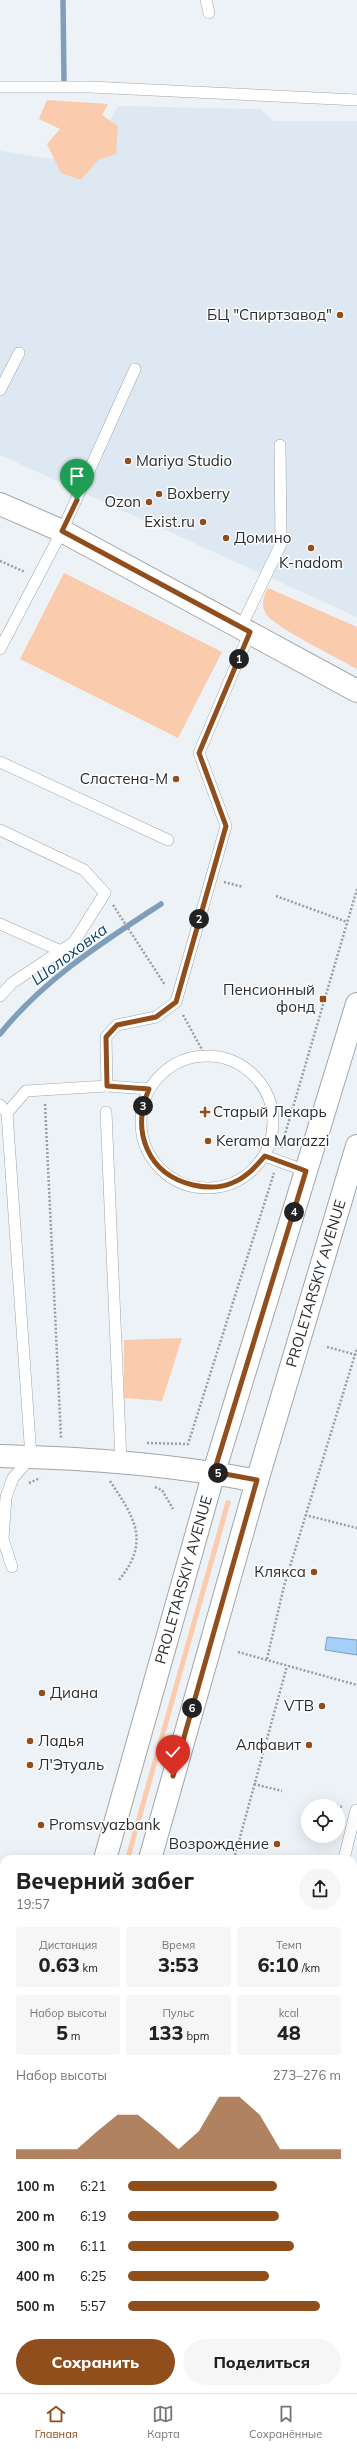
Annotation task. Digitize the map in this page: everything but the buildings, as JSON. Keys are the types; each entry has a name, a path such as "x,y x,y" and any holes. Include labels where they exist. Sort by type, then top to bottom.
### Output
{"main road":[{"path":"0,504 62,531 357,691"},
{"name":"PROLETARSKIY AVENUE","path":"106,1855 214,1472 357,1004"},
{"name":"PROLETARSKIY AVENUE","path":"151,1855 257,1480 357,1146"},
{"path":"0,1456 31,1457 118,1469 214,1472 257,1480"}],"lane":[{"path":"206,0 209,13"},
{"path":"0,87 90,87 357,100"},
{"path":"0,390 19,352"},
{"path":"0,649 36,576 62,531 135,369"},
{"path":"107,1086 106,1037 117,1025 156,1017 176,1002 226,826 199,753 281,544 280,445"},
{"path":"0,762 168,840"},
{"path":"0,830 84,870 105,892 74,942 12,983 0,996"},
{"path":"0,924 61,951"},
{"path":"205,1055 229,1058 256,1077 265,1088 273,1112 273,1131 265,1156 251,1172 232,1183 207,1188 177,1181 166,1174 151,1158 141,1130 143,1103 149,1089 162,1072 183,1059 205,1055"},
{"path":"12,1567 3,1538 6,1497 13,1478 31,1457 4,1109 26,1091 107,1086 149,1089"},
{"path":"106,1112 118,1469"},
{"path":"265,1156 306,1171"},
{"path":"345,1855 356,1810"}],"path":[{"path":"0,561 36,576"},
{"path":"276,896 347,922"},
{"path":"120,916 131,933"},
{"path":"44,1090 61,1439"},
{"path":"327,1347 356,1354"},
{"path":"267,1659 284,1586 357,1348"},
{"path":"118,1469 107,1477 125,1504 134,1525 137,1546 130,1566 119,1580"},
{"path":"24,1489 28,1484 43,1477"},
{"path":"150,1484 162,1490 173,1509"},
{"path":"305,1515 357,1528"},
{"path":"238,1652 357,1685"},
{"path":"235,1855 287,1666"},
{"path":"254,1784 282,1791"},
{"path":"345,1807 356,1810"}],"shaded area":[{"path":"47,100 108,104 102,115 118,126 116,154 98,160 81,180 61,173 47,144 60,129 39,119"},
{"path":"118,106 260,109 273,121 357,121 357,617 0,455 0,151 86,164"},
{"path":"64,573 222,652 178,738 20,659"},
{"path":"268,588 357,627 357,669 281,627 272,620 264,611 263,604"},
{"path":"182,1338 162,1401 124,1398 124,1340"},
{"path":"226,1500 231,1501 131,1855 126,1855"}],"water":[{"path":"327,1637 357,1640 357,1655 325,1650"}],"waterway":[{"name":"Шолоховка","path":"63,0 64,80"},
{"name":"Шолоховка","path":"0,1034 17,1014 55,979 96,947 161,904"}],"place":[{"name":"БЦ \"Спиртзавод\"","path":"340,315"},
{"name":"Mariya Studio","path":"128,461"},
{"name":"Boxberry","path":"159,494"},
{"name":"Ozon","path":"149,502"},
{"name":"Exist.ru","path":"203,522"},
{"name":"Домино","path":"226,538"},
{"name":"K-nadom","path":"311,548"},
{"name":"Сластена-М","path":"176,779"},
{"name":"Пенсионный фонд","path":"323,999"},
{"name":"Старый Лекарь","path":"205,1112"},
{"name":"Kerama Marazzi","path":"208,1141"},
{"name":"Клякса","path":"314,1572"},
{"name":"Диана","path":"42,1693"},
{"name":"VTB","path":"322,1706"},
{"name":"Ладья","path":"30,1741"},
{"name":"Алфавит","path":"309,1745"},
{"name":"Л'Этуаль","path":"30,1765"},
{"name":"Promsvyazbank","path":"41,1825"},
{"name":"Возрождение","path":"277,1844"}],"route":[{"path":"77,500 62,531 250,632 199,753 226,826 176,1002 156,1017 117,1025 106,1037 107,1086 149,1089 143,1103 141,1130 151,1158 166,1174 177,1181 207,1188 232,1183 251,1172 265,1156 278,1159 306,1171 214,1472 257,1480 173,1776"}]}
